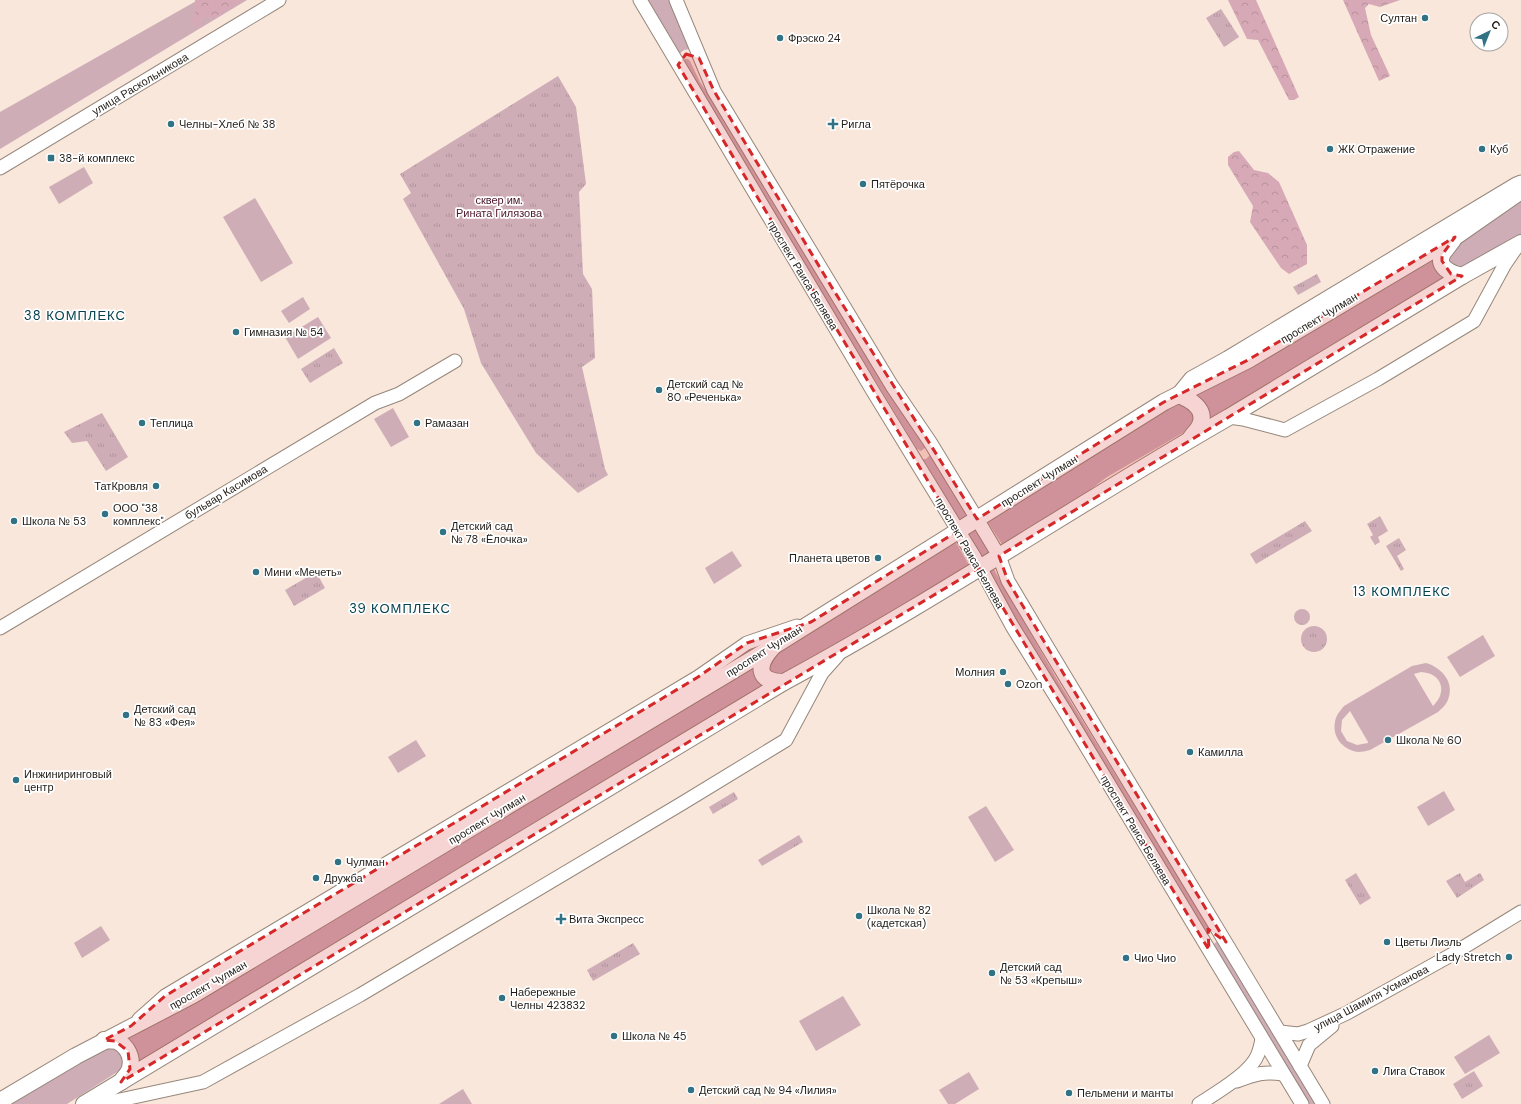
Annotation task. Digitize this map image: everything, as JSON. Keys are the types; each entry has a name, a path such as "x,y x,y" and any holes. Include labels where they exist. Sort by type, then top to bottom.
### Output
{"main road":[{"name":"проспект Чулман","path":"0,1101 104,1040 193,995 774,646 810,622 1164,402 1248,360 1455,237 1521,191"},
{"path":"1455,237 1442,255 1442,261 1445,268 1451,274 1462,276"},
{"path":"84,1104 784,682 840,652 980,568 1190,438 1229,417 1462,276 1520,244"},
{"path":"1178,395 1195,403 1199,409 1201,417 1200,424 1190,438"},
{"path":"774,646 764,657 761,665 762,674 774,682 784,682"},
{"path":"104,1040 115,1041 123,1045 128,1051 131,1059 130,1069 121,1082"}],"street":[{"name":"улица Раскольникова","path":"0,168 279,0"},
{"name":"проспект Раиса Беляева","path":"640,0 980,568 1012,626 1302,1104"},
{"name":"проспект Раиса Беляева","path":"676,0 714,91 892,386 930,442 977,519 999,556 1008,580 1048,648 1323,1104"},
{"path":"678,65 680,59 686,54 690,53 699,58"},
{"path":"1178,395 1191,378 1521,182"},
{"path":"1229,417 1243,419 1285,430 1378,379 1474,321 1505,264 1520,244"},
{"name":"бульвар Касимова","path":"0,628 370,406 399,394 455,361"},
{"path":"909,451 916,455 926,453 929,449 930,442"},
{"path":"131,1026 165,996 698,677 747,643 810,622"},
{"path":"101,1104 203,1082 360,995 786,740 822,673 840,652"},
{"name":"улица Шамиля Усманова","path":"1280,1032 1298,1034 1347,1013 1451,955 1521,912"},
{"path":"1208,950 1208,941 1212,936 1218,937 1226,942"},
{"path":"1300,1066 1309,1045 1347,1013"},
{"path":"1232,1083 1258,1055 1262,1039"},
{"path":"1199,1104 1232,1083 1259,1073 1271,1072 1283,1074"}],"highlighted area":[{"path":"686,54 699,58 714,91 831,286 977,519 1164,402 1248,360 1455,237 1442,255 1442,261 1451,274 1462,276 999,556 1008,581 1226,942 1208,929 1209,950 979,568 121,1082 130,1069 128,1051 115,1041 104,1040 131,1026 165,996 698,677 747,643 811,622 958,531 678,65"}],"green space":[{"path":"195,0 243,0 214,18 203,17 198,29 192,22 196,10"},
{"path":"198,0 247,0 0,149 0,112"},
{"path":"646,0 671,0 690,49 684,50 678,55"},
{"path":"1228,0 1256,0 1299,97 1294,100 1289,100 1258,40 1247,39"},
{"path":"1343,0 1400,0 1380,7 1369,4 1365,8 1371,35 1390,76 1379,81"},
{"path":"1221,9 1239,37 1224,47 1206,18"},
{"path":"685,59 690,61 700,82 718,107 925,445 925,448 921,451 917,449 683,65"},
{"name":"сквер им. Рината Гилязова","path":"558,76 576,107 586,184 579,192 583,274 592,289 595,358 582,367 605,469 608,475 578,493 536,453 481,363 464,309 403,199 411,193 400,174"},
{"path":"1239,151 1254,170 1268,173 1279,182 1307,245 1307,264 1289,274 1281,268 1250,222 1253,206 1228,165 1228,157 1234,152"},
{"path":"84,167 93,183 59,204 49,187"},
{"path":"255,198 293,263 261,282 223,217"},
{"path":"1521,201 1521,236 1467,269 1449,265 1449,253 1453,248"},
{"path":"1436,254 1449,278 1207,424 1193,395"},
{"path":"1317,274 1321,282 1298,295 1293,287"},
{"path":"303,297 310,309 289,323 281,311"},
{"path":"318,317 331,338 298,359 285,337"},
{"path":"334,348 343,363 310,383 301,369"},
{"path":"1178,403 1185,404 1195,414 1194,420 1188,430 1107,477 1078,499 1003,546 987,521 1137,425"},
{"path":"393,408 409,437 391,447 374,419"},
{"path":"102,413 128,457 106,471 87,441 72,443 64,432"},
{"path":"930,455 967,516 960,520 923,459 926,459"},
{"path":"1380,516 1388,531 1378,537 1380,542 1375,545 1370,537 1373,535 1367,524"},
{"path":"1305,521 1312,531 1256,564 1250,554"},
{"path":"975,529 990,554 982,558 968,533"},
{"path":"1399,538 1406,550 1397,556 1404,569 1401,571 1386,546"},
{"path":"955,541 969,565 784,677 769,674 771,658"},
{"path":"732,551 742,566 714,584 705,568"},
{"path":"993,568 1058,681 1212,932 1207,933 1205,936 987,572"},
{"path":"316,572 325,588 294,606 285,590"},
{"path":"1299,609 1305,609 1310,614 1308,623 1305,625 1299,625 1294,620 1294,614"},
{"path":"1314,626 1323,630 1327,639 1323,648 1314,652 1305,648 1301,639 1305,630"},
{"path":"1483,635 1495,656 1460,677 1447,657"},
{"path":"754,663 754,672 756,675 770,686 135,1068 121,1038"},
{"path":"1426,663 1432,665 1446,678 1450,689 1447,702 1444,706 1438,712 1370,750 1358,752 1343,746 1335,733 1335,722 1338,713 1344,706 1412,666","holes":["1421,672 1434,676 1440,684 1440,695 1438,701 1433,706 1414,674","1350,711 1368,742 1368,743 1357,745 1347,741 1341,731 1342,720"]},
{"path":"416,740 426,756 398,773 388,757"},
{"path":"1444,791 1455,810 1428,826 1417,807"},
{"path":"734,792 738,799 713,814 709,807"},
{"path":"986,806 1014,850 995,862 968,817"},
{"path":"799,835 803,842 762,866 758,860"},
{"path":"1356,873 1371,898 1360,905 1345,880"},
{"path":"1460,873 1465,882 1480,873 1484,880 1457,898 1446,881"},
{"path":"101,926 110,940 82,958 74,943"},
{"path":"1216,942 1220,943 1316,1104 1307,1104 1213,945"},
{"path":"633,943 640,954 593,981 587,970"},
{"path":"843,996 861,1025 816,1051 799,1021"},
{"path":"1489,1035 1500,1053 1465,1074 1454,1057"},
{"path":"105,1047 117,1049 123,1055 123,1066 119,1071 67,1104 9,1104"},
{"path":"1474,1071 1483,1086 1462,1099 1453,1084"},
{"path":"969,1072 979,1089 955,1104 948,1104 939,1090"},
{"path":"463,1089 472,1104 439,1104"}],"place":[{"name":"Султан","path":"1425,18"},
{"name":"Фрэско 24","path":"780,38"},
{"name":"Челны-Хлеб № 38","path":"171,124"},
{"name":"Ригла","path":"833,124"},
{"name":"ЖК Отражение","path":"1330,149"},
{"name":"Куб","path":"1482,149"},
{"name":"38-й комплекс","path":"51,158"},
{"name":"Пятёрочка","path":"863,184"},
{"name":"Гимназия № 54","path":"236,332"},
{"name":"Детский сад № 80 «Реченька»","path":"659,390"},
{"name":"Теплица","path":"142,423"},
{"name":"Рамазан","path":"417,423"},
{"name":"ТатКровля","path":"156,486"},
{"name":"ООО \"38 комплекс\"","path":"105,514"},
{"name":"Школа № 53","path":"14,521"},
{"name":"Детский сад № 78 «Ёлочка»","path":"443,532"},
{"name":"Планета цветов","path":"878,558"},
{"name":"Мини «Мечеть»","path":"256,572"},
{"name":"Молния","path":"1003,672"},
{"name":"Ozon","path":"1008,684"},
{"name":"Детский сад № 83 «Фея»","path":"126,715"},
{"name":"Школа № 60","path":"1388,740"},
{"name":"Камилла","path":"1190,752"},
{"name":"Инжиниринговый центр","path":"16,780"},
{"name":"Чулман","path":"338,862"},
{"name":"Дружба","path":"316,878"},
{"name":"Школа № 82 (кадетская)","path":"859,916"},
{"name":"Вита Экспресс","path":"561,919"},
{"name":"Цветы Лиэль","path":"1387,942"},
{"name":"Lady Stretch","path":"1509,957"},
{"name":"Чио Чио","path":"1126,958"},
{"name":"Детский сад № 53 «Крепыш»","path":"992,973"},
{"name":"Набережные Челны 423832","path":"502,998"},
{"name":"Школа № 45","path":"614,1036"},
{"name":"Лига Ставок","path":"1375,1071"},
{"name":"Детский сад № 94 «Лилия»","path":"691,1090"},
{"name":"Пельмени и манты","path":"1069,1093"}],"district":[{"name":"38 КОМПЛЕКС","path":"75,315"},
{"name":"13 КОМПЛЕКС","path":"1402,591"},
{"name":"39 КОМПЛЕКС","path":"400,608"}]}
